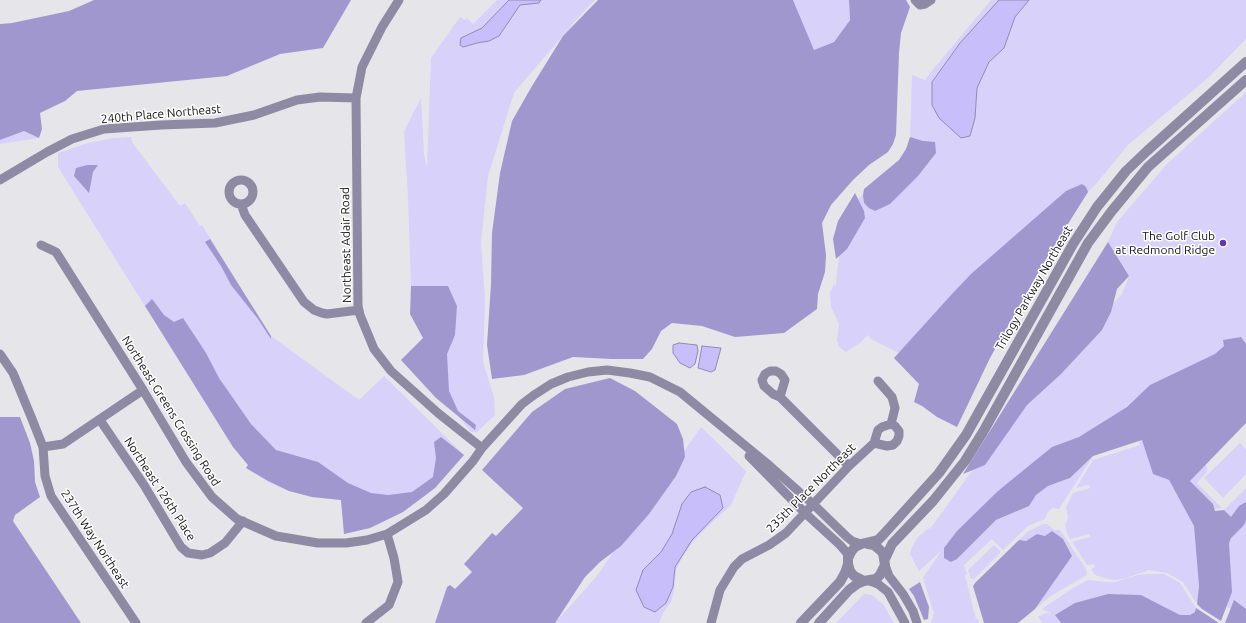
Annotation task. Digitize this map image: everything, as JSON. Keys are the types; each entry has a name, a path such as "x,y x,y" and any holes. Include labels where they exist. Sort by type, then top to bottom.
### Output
{"street":[{"name":"Northeast Adair Road","path":"399,0 382,27 362,67 356,98 359,310 374,349 392,371 438,413 482,448"},
{"path":"915,0 920,5 926,4 931,0"},
{"name":"Trilogy Parkway Northeast","path":"864,544 878,540 883,535 939,474 966,435 1072,244 1097,207 1126,171 1246,62"},
{"name":"Trilogy Parkway Northeast","path":"885,562 892,544 936,496 965,461 983,432 1081,256 1110,212 1148,168 1246,80"},
{"name":"240th Place Northeast","path":"0,180 72,139 104,129 161,124 215,123 254,116 297,100 320,97 356,98"},
{"path":"241,204 245,215 304,302 314,310 327,314 359,310"},
{"name":"Northeast Greens Crossing Road","path":"41,245 56,252 143,390 186,462 212,497 237,519 276,536 318,543 346,543 367,540 387,534 426,510 440,498 473,462 482,448 522,404 534,394 551,384 568,377 588,372 607,370 650,377 680,392 770,466 813,504 847,537 852,541 864,544"},
{"name":"237th Way Northeast","path":"0,354 13,373 43,447 45,476 51,496 136,623"},
{"path":"878,381 892,397 895,408 891,424"},
{"path":"43,447 63,444 143,390"},
{"path":"780,397 849,466"},
{"name":"Northeast 126th Place","path":"100,420 144,485 181,547 188,553 202,556 210,553 229,539 243,521"},
{"name":"235th Place Northeast","path":"711,623 720,590 734,567 742,559 775,541 786,533 849,466 874,442 878,430 891,424 899,431 897,441 893,445 887,446 874,442"},
{"name":"Northeast Greens Crossing Road","path":"719,425 805,512 840,545 847,553 848,561"},
{"path":"366,623 389,605 398,582 394,558 387,534"},
{"path":"801,623 840,582 845,573 851,552 856,547 864,544 874,545 879,548 889,576 903,594 913,611 917,623"},
{"path":"848,561 850,570 854,576 878,584 888,592 905,623"},
{"path":"819,623 849,590 857,584 876,579 880,575 885,562"}],"shaded area":[{"path":"94,0 351,0 323,48 280,54 227,76 77,91 65,101 40,113 42,129 39,138 24,131 0,140 0,24 12,23 69,11"},
{"path":"497,0 595,0 514,93 488,176 481,242 485,302 483,362 494,397 495,415 477,432 471,432 435,387 427,286 411,286 404,131 421,98 424,154 427,168 431,58 460,17 465,20 467,18 473,24"},
{"path":"509,0 541,0 539,3 520,5 499,36 489,41 463,47 460,45 461,38 482,28"},
{"path":"598,0 793,0 814,50 834,42 850,20 849,0 906,0 910,7 901,33 896,135 888,152 869,165 853,180 831,205 822,223 826,255 825,272 818,294 817,309 784,333 735,337 702,326 672,323 661,331 652,349 643,359 573,357 524,375 492,379 487,345 491,284 492,233 500,173 512,121 563,36"},
{"path":"793,0 849,0 850,19 834,42 814,50"},
{"path":"991,0 1246,0 1246,39 1209,77 1128,145 1096,184 1058,222 905,356 871,339 868,335 860,343 846,352 839,347 837,340 839,324 831,307 830,293 834,284 836,286 842,237 854,203 877,181 915,151 917,139 910,137 912,75 925,80"},
{"path":"999,0 1029,0 1015,17 1004,48 989,62 977,88 975,118 970,136 961,138 939,118 932,105 932,82 960,43"},
{"name":"The Golf Club at Redmond Ridge","path":"1246,92 1246,349 1157,395 951,551 957,559 996,520 1028,506 1036,495 1048,486 1070,478 1093,456 1059,509 1053,508 1047,513 1045,519 1028,526 1003,550 992,539 964,565 976,619 978,619 979,623 931,623 934,613 923,578 942,550 919,571 910,554 912,547 918,537 929,528 930,529 1013,414 1122,294 1129,276 1108,242 1117,222 1167,164"},
{"path":"24,131 39,138 0,144 0,140"},
{"path":"131,137 132,142 180,206 185,203 200,226 202,225 271,336 359,400 384,376 464,455 435,488 403,512 370,528 344,534 341,500 312,497 289,491 246,468 248,465 233,447 58,167 58,153 88,143 113,138"},
{"path":"910,137 923,141 935,142 936,153 918,176 890,204 875,211 869,208 864,203 864,189 899,160 906,149"},
{"path":"87,165 98,165 93,172 89,193 74,176 76,168"},
{"path":"1082,184 1086,187 1088,192 1046,259 990,358 957,427 937,417 914,402 919,384 894,358 971,274 1066,191"},
{"path":"855,193 864,211 865,218 847,249 836,259 833,239 838,221"},
{"path":"210,239 271,336 271,339 258,319 231,285 221,266 205,242"},
{"path":"1108,242 1129,276 1117,289 1111,312 1102,330 1061,374 1027,405 985,465 963,474"},
{"path":"411,286 448,286 457,306 455,335 447,354 449,391 458,411 476,425 475,430 436,398 401,360 423,338 410,314"},
{"path":"152,299 164,315 174,322 183,318 206,353 219,378 251,424 276,450 318,462 348,483 371,493 388,495 412,492 433,477 436,458 434,442 441,437 464,455 435,488 403,512 370,528 344,534 341,500 312,497 289,491 246,468 248,465 233,447 145,306"},
{"path":"1241,337 1246,344 1246,423 1190,481 1213,504 1215,511 1224,510 1231,517 1239,506 1246,502 1246,520 1244,525 1231,538 1229,543 1232,592 1221,621 1197,604 1199,586 1194,526 1169,480 1153,474 1142,440 1093,456 1070,478 1048,486 1036,495 1029,506 996,520 957,559 951,562 944,558 944,548 957,531 998,491 1052,447 1079,437 1127,407 1150,385 1215,354 1224,346 1223,340"},
{"path":"679,343 697,345 698,351 695,364 690,368 680,363 673,353 673,345"},
{"path":"702,346 721,348 715,370 711,372 698,368"},
{"path":"610,378 635,391 677,424 683,439 685,457 676,476 649,514 621,546 600,562 585,577 555,623 435,623 447,587 450,585 455,589 472,572 464,564 492,533 496,536 523,508 482,470 532,412 565,389"},
{"path":"0,417 20,417 30,443 34,461 35,482 40,497 15,515 13,521 81,623 0,623"},
{"path":"701,427 746,471 731,505 693,542 682,558 676,570 674,591 671,602 663,613 659,623 555,623 596,577"},
{"path":"1142,439 1153,474 1169,480 1194,526 1199,586 1197,604 1183,582 1167,573 1149,570 1115,580 1095,575 1091,569 1095,567 1094,564 1087,565 1072,542 1090,537 1089,534 1070,539 1067,533 1065,525 1068,518 1066,507 1073,493 1090,488 1089,485 1076,488 1093,460 1140,445 1139,441"},
{"path":"1240,443 1246,449 1246,474 1223,498 1204,478"},
{"path":"1205,465 1207,466 1207,472 1197,483 1222,508 1215,509 1213,504 1190,481"},
{"path":"705,487 720,495 723,508 692,540 675,567 673,587 666,603 655,612 644,607 636,590 643,570 661,552 672,534 682,504 691,492"},
{"path":"1246,488 1246,620 1213,596 1229,516 1224,510"},
{"path":"1043,524 1047,524 1054,530 1060,530 1086,569 1087,575 1051,596 1035,609 1072,556 1045,536 1037,534 1026,541 1019,540 1027,532"},
{"path":"1052,531 1063,539 1072,556 1035,609 1018,623 984,623 973,586 975,583 1019,540 1026,541 1037,534 1045,536"},
{"path":"994,545 1001,552 974,579 971,579 968,570"},
{"path":"1164,574 1180,583 1196,608 1195,612 1190,615 1180,615 1141,595 1055,615 1061,623 1040,623 1042,622 1038,617 1046,613 1053,614 1042,609 1073,588 1088,580 1115,582 1138,575"},
{"path":"920,582 929,607 928,619 924,620 914,596 909,589"},
{"path":"864,594 872,595 883,604 894,623 836,623"},
{"path":"1108,594 1141,595 1180,615 1190,615 1195,612 1196,608 1219,623 1061,623 1055,615 1075,603"},
{"path":"1234,600 1246,609 1246,623 1225,623"}],"place":[{"name":"The Golf Club at Redmond Ridge","path":"1223,243"}]}
